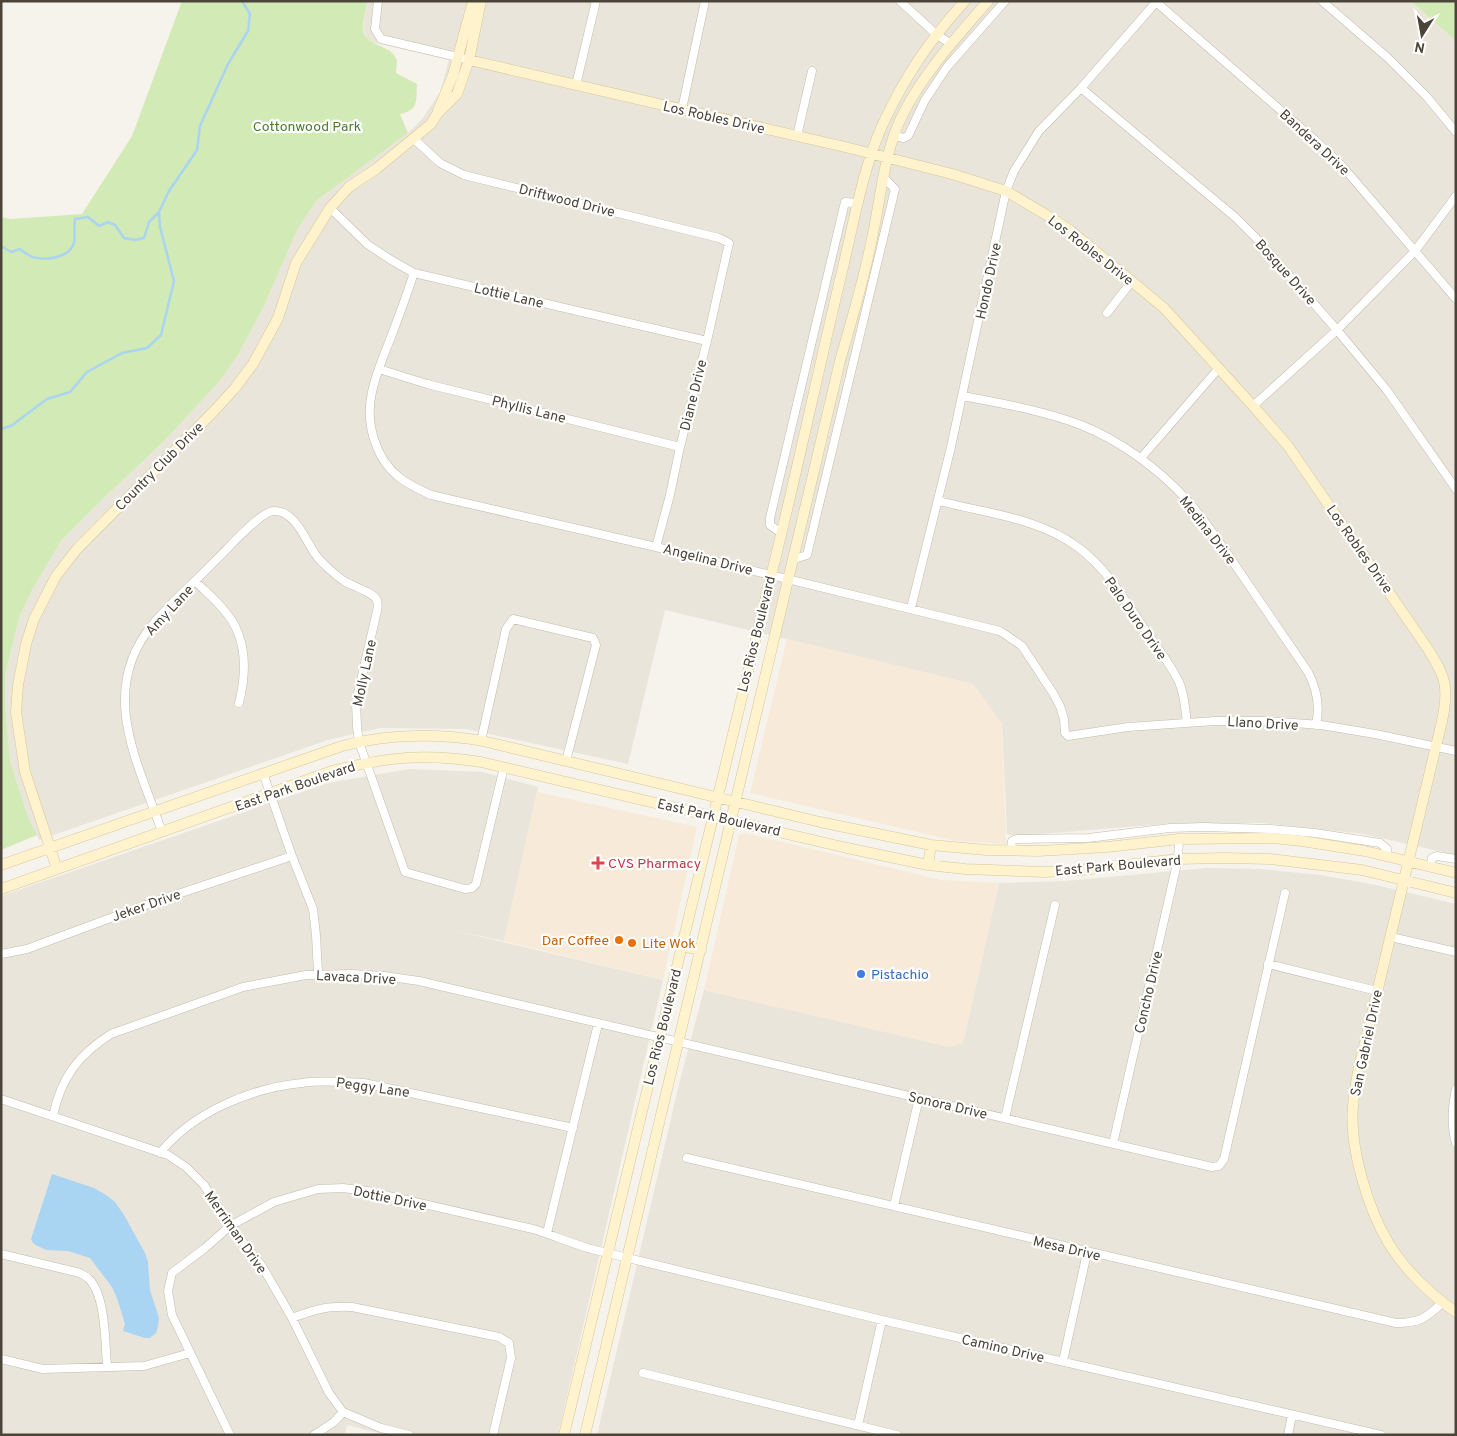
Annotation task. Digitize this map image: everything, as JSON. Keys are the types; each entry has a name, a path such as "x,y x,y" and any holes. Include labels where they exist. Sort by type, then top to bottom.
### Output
{"main road":[{"name":"Country Club Drive","path":"58,869 25,772 16,712 18,685 26,644 34,619 56,576 76,549 215,410 253,364 278,318 296,263 330,208 349,188 431,124 437,114 452,75 473,1"},
{"name":"Country Club Drive","path":"437,114 457,94 469,60 481,1"},
{"name":"Los Rios Boulevard","path":"564,1435 781,533 858,203 881,129 900,90 914,65 936,34 965,1"},
{"name":"Los Rios Boulevard","path":"585,1435 677,1041 701,950 840,361 871,243 883,177 894,136 903,114 920,86 950,44 988,1"},
{"name":"Los Robles Drive","path":"469,60 872,154 952,174 1006,191 1072,231 1164,308 1253,406 1293,454 1428,649 1442,674 1445,702 1409,862"},
{"path":"747,672 764,679"},
{"name":"East Park Boulevard","path":"1,864 321,753 359,742 414,735 448,736 481,740 820,822 931,845 1011,851 1090,849 1179,839 1273,838 1302,841 1387,856 1456,873"},
{"name":"East Park Boulevard","path":"1,889 332,771 367,762 408,757 454,757 562,780 847,848 928,865 965,869 1045,872 1082,870 1178,859 1224,858 1300,862 1362,870 1456,893"},
{"path":"562,780 566,761"},
{"path":"928,865 931,845"},
{"name":"San Gabriel Drive","path":"1409,862 1358,1072 1352,1107 1358,1166 1367,1195 1389,1244 1412,1272 1442,1303 1456,1312"},
{"path":"681,946 701,950"}],"street":[{"name":"Los Robles Drive","path":"378,1 375,29 381,39 469,60"},
{"path":"576,84 596,1"},
{"path":"682,109 705,1"},
{"path":"900,1 936,34 950,44"},
{"path":"894,136 904,138 908,136 925,100 947,67 1005,1"},
{"path":"1322,1 1388,58 1426,96 1456,132"},
{"name":"Hondo Drive","path":"910,608 939,502 1006,191 1025,151 1039,131 1081,88 1157,2"},
{"name":"Bandera Drive","path":"1157,2 1315,140 1343,167 1456,299"},
{"path":"797,136 812,71"},
{"name":"Bosque Drive","path":"1081,88 1235,217 1257,239 1386,389 1456,489"},
{"name":"Driftwood Drive","path":"414,139 440,163 464,175 719,238 729,243"},
{"path":"1253,406 1337,330 1415,251 1456,196"},
{"name":"Lottie Lane","path":"330,208 368,244 414,273 707,341"},
{"name":"Diane Drive","path":"656,547 670,496 729,243"},
{"path":"379,369 414,273"},
{"path":"1107,314 1132,281"},
{"path":"1141,458 1219,368"},
{"name":"Phyllis Lane","path":"379,369 426,384 680,447"},
{"name":"Angelina Drive","path":"379,369 371,393 370,411 372,430 378,448 386,463 400,478 431,495 656,547 1000,631 1022,646 1060,706 1064,719 1065,733 1068,736"},
{"name":"Medina Drive","path":"963,396 999,403 1080,424 1107,437 1141,458 1187,501 1204,522 1308,672 1314,684 1317,697 1318,715 1316,725"},
{"name":"Palo Duro Drive","path":"939,502 1037,526 1058,535 1079,548 1113,582 1171,668 1180,683 1187,723"},
{"name":"Amy Lane","path":"162,832 127,729 124,710 124,687 136,650 154,623 261,516 269,512 280,512"},
{"name":"Molly Lane","path":"280,512 293,520 313,551 333,574 372,595 378,602 356,702 357,727 359,742 406,872 465,889 472,888 476,884 504,767"},
{"path":"196,582 224,609 242,645 244,671 239,704"},
{"path":"481,740 506,629 512,620 593,638 596,645 566,761"},
{"name":"Llano Drive","path":"1068,736 1128,727 1215,720 1267,721 1316,725 1375,734 1456,751"},
{"path":"263,773 313,909 318,974"},
{"name":"East Park Boulevard","path":"1011,851 1012,841 1016,840 1088,838 1170,828 1212,827 1271,829 1356,838 1380,843 1387,849 1387,856"},
{"name":"Concho Drive","path":"1112,1144 1178,859 1179,839"},
{"name":"Jeker Drive","path":"1,954 27,948 151,903 292,856"},
{"path":"1430,867 1432,858 1437,856 1456,859"},
{"path":"1285,893 1268,964 1377,991"},
{"path":"1005,1118 1055,904"},
{"path":"1391,937 1456,952"},
{"name":"Sonora Drive","path":"677,1041 1212,1168 1219,1166 1224,1159 1268,964"},
{"name":"Lavaca Drive","path":"53,1116 57,1098 73,1066 96,1043 111,1034 244,987 318,974 384,976 419,981 677,1041"},
{"path":"547,1233 598,1024"},
{"name":"Peggy Lane","path":"160,1153 172,1139 190,1125 218,1108 273,1087 303,1082 334,1081 364,1083 574,1128"},
{"path":"1456,1089 1453,1107 1453,1133 1456,1143"},
{"path":"894,1206 920,1098"},
{"name":"Merriman Drive","path":"1,1099 168,1155 186,1167 204,1184 230,1226 262,1266 292,1318 329,1393 343,1412"},
{"name":"Mesa Drive","path":"687,1158 1087,1253 1396,1323 1411,1323 1422,1320 1442,1303"},
{"name":"Dottie Drive","path":"190,1353 172,1315 168,1291 172,1273 230,1226 252,1213 274,1202 318,1189 343,1188 376,1194 547,1233 568,1243 626,1258"},
{"path":"1062,1361 1087,1253"},
{"path":"1,1254 80,1273 90,1280 98,1295 107,1366"},
{"name":"Camino Drive","path":"626,1258 882,1320 1381,1435"},
{"path":"292,1318 316,1308 332,1306 352,1307 499,1337 509,1343 511,1358 493,1435"},
{"path":"858,1425 882,1320"},
{"path":"1,1359 43,1368 144,1366 190,1353 230,1435"},
{"path":"643,1374 897,1435"},
{"path":"314,1435 334,1422 343,1412 381,1428 409,1435"},
{"path":"1288,1435 1292,1415"}],"shaded area":[{"path":"367,1 1411,1 1456,41 1456,855 1363,834 1262,823 1177,823 1015,836 1007,834 1002,724 973,684 665,610 628,764 466,729 380,728 328,740 39,840 28,817 10,761 5,703 5,676 19,618 31,592 61,541 164,441 219,382 238,355 264,306 297,230 316,201 408,133 423,118 440,92 449,60 372,42 367,38 363,29"},
{"path":"787,639 973,684 1002,724 1006,844 956,841 750,793"},
{"path":"409,769 483,772 538,787 504,941 452,930 663,980 558,1435 386,1435 347,1425 345,1435 1,1435 1,896 328,783"},
{"path":"537,792 697,827 663,980 504,941"},
{"path":"745,833 941,880 999,883 964,1039 961,1044 950,1047 704,990 739,835"},
{"path":"1206,868 1261,869 1321,875 1376,885 1456,904 1456,1435 597,1435 680,1080 704,990 950,1047 964,1039 999,883 1066,881"}],"green space":[{"name":"Cottonwood Park","path":"182,1 367,1 363,26 365,35 373,43 394,55 397,61 396,73 417,84 416,100 411,110 400,114 408,133 316,201 297,230 264,306 238,355 219,382 164,441 61,541 31,592 19,618 5,676 5,703 10,761 28,817 37,835 1,850 1,217 11,219 82,214 132,136"},
{"path":"1411,1 1456,1 1456,41"}],"water":[{"path":"52,1174 94,1188 115,1202 124,1215 148,1262 150,1290 159,1318 156,1333 150,1338 123,1331 125,1324 117,1298 112,1287 90,1258 68,1251 46,1250 34,1244 31,1239"}],"waterway":[{"path":"1,429 11,426 47,399 70,392 87,372 122,353 147,348 161,335 174,281 160,227 159,212 169,191 197,150 200,126 228,64 248,31 250,14 242,1"},
{"path":"1,246 11,252 20,249 35,258 53,258 68,252 72,248 75,219 88,217 99,226 108,222 115,225 124,238 135,240 144,238 149,222 158,213"}],"place":[{"name":"CVS Pharmacy","path":"598,863"},
{"name":"Dar Coffee","path":"619,940"},
{"name":"Lite Wok","path":"632,943"},
{"name":"Pistachio","path":"861,974"}]}
